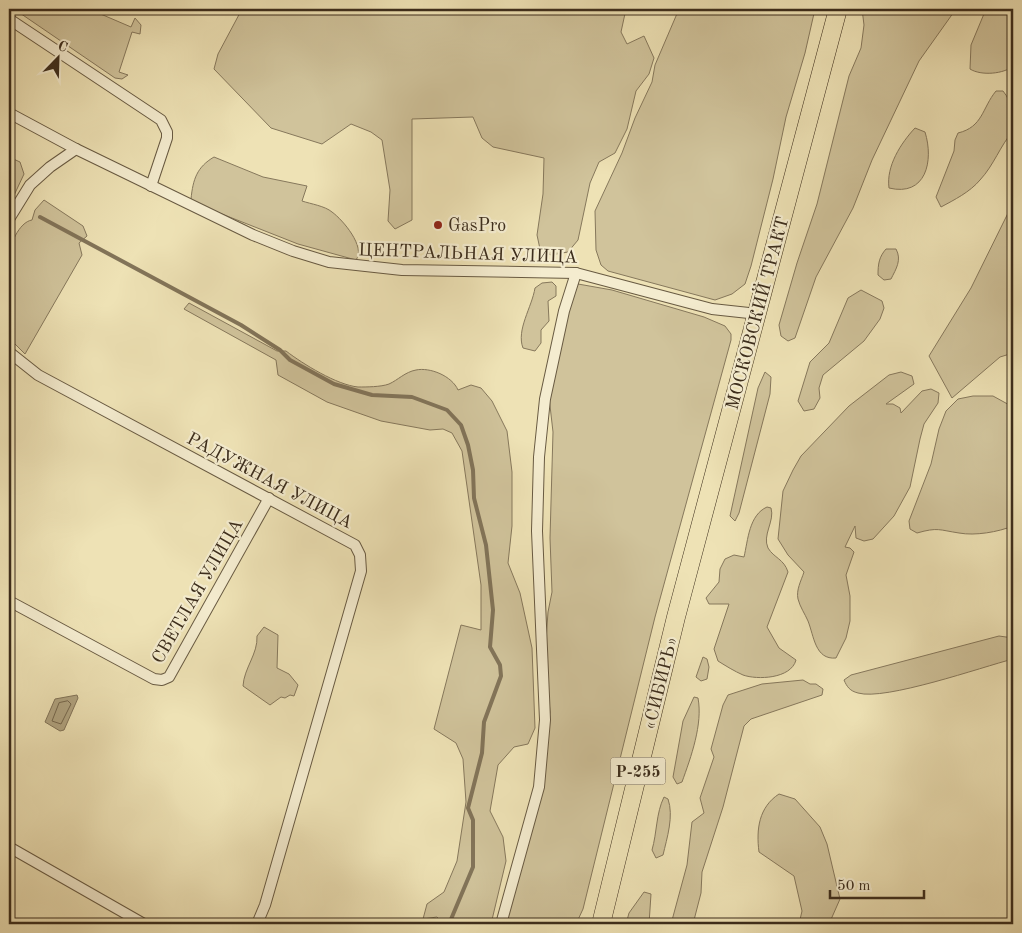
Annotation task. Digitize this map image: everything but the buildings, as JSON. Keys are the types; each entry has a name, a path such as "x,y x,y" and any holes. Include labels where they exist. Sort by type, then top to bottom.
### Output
{"highway":[{"name":"МОСКОВСКИЙ ТРАКТ","path":"676,617 838,9"},
{"name":"«СИБИРЬ»","path":"601,924 676,617"}],"street":[{"path":"9,19 155,116 164,126 167,138 152,186"},
{"name":"ЦЕНТРАЛЬНАЯ УЛИЦА","path":"9,113 76,149 254,235 292,251 330,262 402,270 576,273 712,308 758,314"},
{"path":"9,219 30,185 50,167 76,149"},
{"path":"502,924 539,787 541,770 545,720 537,531 539,458 544,399 564,311 576,273"},
{"name":"РАДУЖНАЯ УЛИЦА","path":"9,352 38,375 356,545 360,555 361,572 258,924"},
{"name":"СВЕТЛАЯ УЛИЦА","path":"9,601 154,679 162,680 169,677 269,498"},
{"path":"9,847 144,924"}],"shaded area":[{"path":"14,9 89,9 131,27 135,18 141,25 140,34 132,32 119,72 128,75 122,79 115,78"},
{"path":"242,9 626,9 621,32 627,44 644,36 654,58 649,74 636,91 627,129 615,153 599,162 590,183 578,240 568,252 551,255 540,249 537,235 543,194 544,158 493,147 482,138 473,117 412,119 412,220 395,229 388,221 390,190 382,140 371,132 351,124 322,144 271,128 214,69 218,54"},
{"path":"679,9 815,9 745,284 732,294 715,300 608,271 601,265 596,250 595,211 652,82 655,65"},
{"path":"862,9 956,9 919,61 872,160 853,208 816,277 795,338 788,341 781,336 779,325 817,204 849,76 861,48 864,25"},
{"path":"986,9 1013,9 1013,66 1004,71 980,73 970,69 971,45"},
{"path":"996,91 1003,91 1009,100 1013,131 985,174 976,184 962,195 941,207 936,197 954,151 958,133 977,122"},
{"path":"915,128 925,132 928,143 927,165 924,174 919,182 912,187 902,189 889,188 892,163"},
{"path":"9,157 20,162 24,174 9,206"},
{"path":"214,157 263,177 307,186 302,201 326,208 342,221 356,241 358,255 356,260 298,244 199,205 191,199 193,185 200,169"},
{"path":"44,200 83,226 87,236 79,243 82,255 25,354 9,338 9,268 12,259 9,257 9,252 19,230 23,225 32,220 35,210"},
{"path":"1013,203 1013,353 1000,357 952,398 929,356 971,288"},
{"path":"886,249 896,249 898,261 891,279 884,280 878,275 878,267 880,258"},
{"path":"552,282 556,286 556,296 548,301 549,321 541,330 541,343 535,351 523,348 521,341 523,326 535,288 542,283"},
{"path":"578,284 612,290 704,317 725,326 731,334 731,340 655,617 583,909 576,924 501,924 541,761 550,712 545,655 548,612 552,592 550,538 553,432 549,397 555,340"},
{"path":"861,290 882,301 884,308 880,319 864,341 823,375 819,388 820,398 814,409 804,411 798,401 810,362 829,343 848,298"},
{"path":"189,303 277,351 286,351 321,373 350,385 365,387 386,385 408,372 422,369 434,371 446,377 458,390 471,385 481,388 492,401 507,431 512,472 512,526 508,563 520,593 532,648 535,728 528,744 514,747 498,765 490,811 503,837 506,861 491,924 444,924 437,917 423,919 427,904 444,892 457,861 466,802 463,759 456,743 434,729 461,625 481,630 481,585 462,451 452,433 443,429 430,430 381,421 327,402 278,375 276,360 184,309"},
{"path":"765,372 771,377 770,394 739,513 735,521 730,516 758,388"},
{"path":"901,372 912,376 914,384 886,404 893,404 900,408 901,413 922,391 931,389 939,393 938,403 924,424 910,487 894,516 873,539 864,541 856,538 855,526 845,547 850,548 854,552 846,575 850,596 850,621 846,638 836,658 829,658 819,651 816,646 798,599 798,589 804,572 788,555 778,539 783,491 801,456 849,406 889,375"},
{"path":"973,396 993,396 1013,407 1013,526 979,534 965,534 942,530 917,533 910,529 909,521 931,464 939,429 946,411 958,399"},
{"path":"767,507 771,508 772,513 766,538 768,548 784,564 788,572 767,627 779,648 796,660 788,671 781,674 749,677 718,661 714,649 729,604 709,604 706,598 719,582 720,569 725,559 734,555 744,557 753,522 756,516"},
{"path":"264,627 278,635 277,668 289,674 298,685 294,696 281,697 270,705 243,686 257,643 257,636"},
{"path":"999,636 1013,638 1013,659 934,682 889,692 858,693 849,688 844,680 851,675"},
{"path":"703,657 707,659 709,667 707,679 701,681 696,677"},
{"path":"803,680 810,684 816,684 823,689 822,695 751,719 744,726 723,807 702,872 701,893 693,924 671,924 687,865 692,822 704,813 700,798 714,757 711,749 723,705 728,695 762,684"},
{"path":"694,697 698,698 698,729 682,782 677,784 673,777 683,721"},
{"path":"779,794 795,799 820,827 827,844 840,899 829,924 799,924 802,911 794,876 759,852 758,835 760,819 767,805"},
{"path":"664,797 668,799 670,806 669,827 663,855 656,858 652,850 659,810"},
{"path":"644,892 651,894 649,924 626,924 629,913"}],"water":[{"path":"77,695 78,698 64,730 60,731 45,722 55,699"}],"waterway":[{"path":"40,217 241,325 280,350 290,360 334,384 372,395 412,397 447,410 461,425 468,445 473,470 474,498 486,545 493,610 490,647 500,665 501,676 484,722 482,753 468,808 473,820 473,867 449,924"}],"place":[{"name":"GasPro","path":"438,225"}]}
